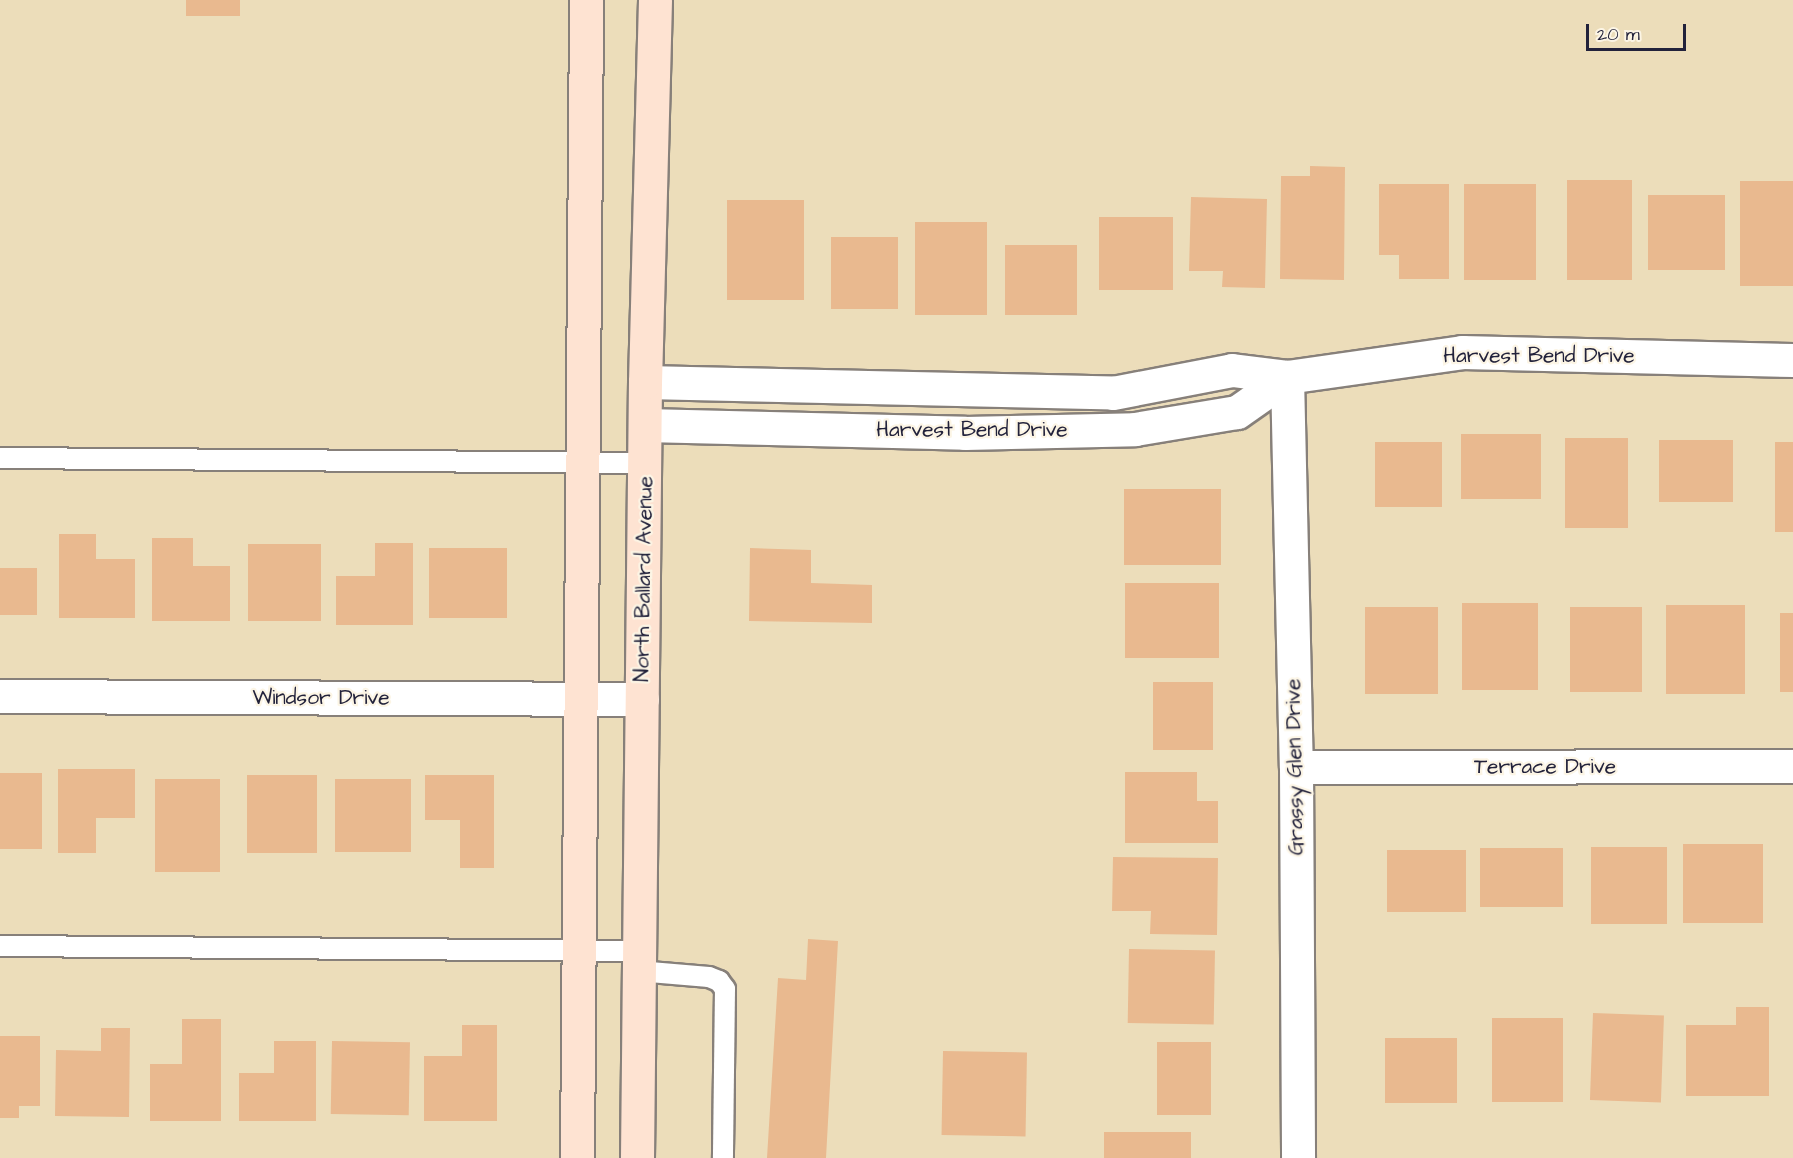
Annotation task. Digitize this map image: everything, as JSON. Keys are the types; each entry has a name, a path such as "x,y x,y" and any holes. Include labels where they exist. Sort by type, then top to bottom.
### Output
{"main road":[{"path":"577,1158 586,0"},
{"name":"North Ballard Avenue","path":"637,1158 646,463 645,382 655,0"}],"street":[{"name":"Harvest Bend Drive","path":"645,382 1113,393 1232,370 1287,377 1462,352 1793,360"},
{"name":"Harvest Bend Drive","path":"645,425 965,433 1135,429 1237,412 1287,377"},
{"name":"Grassy Glen Drive","path":"1287,377 1296,767 1298,1158"},
{"name":"Windsor Drive","path":"0,696 642,699"},
{"name":"Terrace Drive","path":"1296,767 1793,766"}],"lane":[{"path":"0,459 646,463"},
{"path":"0,946 578,951 638,961 709,977 719,981 725,989 723,1158"}],"building":[{"path":"186,0 240,0 240,16 186,16"},
{"path":"1310,166 1345,167 1344,280 1280,279 1281,176 1310,176"},
{"path":"1567,180 1632,180 1632,280 1567,280"},
{"path":"1740,181 1793,181 1793,286 1740,286"},
{"path":"1379,184 1449,184 1449,279 1399,279 1399,255 1379,255"},
{"path":"1464,184 1536,184 1536,280 1464,280"},
{"path":"1648,195 1725,195 1725,270 1648,270"},
{"path":"1191,197 1267,199 1265,288 1222,287 1223,271 1189,271"},
{"path":"727,200 804,200 804,300 727,300"},
{"path":"1099,217 1173,217 1173,290 1099,290"},
{"path":"915,222 987,222 987,315 915,315"},
{"path":"831,237 898,237 898,309 831,309"},
{"path":"1005,245 1077,245 1077,315 1005,315"},
{"path":"1461,434 1541,434 1541,499 1461,499"},
{"path":"1565,438 1628,438 1628,528 1565,528"},
{"path":"1659,440 1733,440 1733,502 1659,502"},
{"path":"1375,442 1442,442 1442,507 1375,507"},
{"path":"1775,442 1793,442 1793,532 1775,532"},
{"path":"1124,489 1221,489 1221,565 1124,565"},
{"path":"59,534 96,534 96,559 135,559 135,618 59,618"},
{"path":"152,538 193,538 193,566 230,566 230,621 152,621"},
{"path":"375,543 413,543 413,625 336,625 336,576 375,576"},
{"path":"248,544 321,544 321,621 248,621"},
{"path":"429,548 507,548 507,618 429,618"},
{"path":"750,548 811,550 811,583 872,585 872,623 749,621"},
{"path":"0,568 37,568 37,615 0,615"},
{"path":"1125,583 1219,583 1219,658 1125,658"},
{"path":"1462,603 1538,603 1538,690 1462,690"},
{"path":"1666,605 1745,605 1745,694 1666,694"},
{"path":"1365,607 1438,607 1438,694 1365,694"},
{"path":"1570,607 1642,607 1642,692 1570,692"},
{"path":"1780,613 1793,613 1793,692 1780,692"},
{"path":"1153,682 1213,682 1213,750 1153,750"},
{"path":"58,769 135,769 135,818 96,818 96,853 58,853"},
{"path":"1125,772 1197,772 1197,801 1218,801 1218,843 1125,843"},
{"path":"0,773 42,773 42,849 0,849"},
{"path":"247,775 317,775 317,853 247,853"},
{"path":"425,775 494,775 494,868 460,868 460,820 425,820"},
{"path":"155,779 220,779 220,872 155,872"},
{"path":"335,779 411,779 411,852 335,852"},
{"path":"1683,844 1763,844 1763,923 1683,923"},
{"path":"1591,847 1667,847 1667,924 1591,924"},
{"path":"1480,848 1563,848 1563,907 1480,907"},
{"path":"1387,850 1466,850 1466,912 1387,912"},
{"path":"1113,857 1218,858 1217,935 1150,934 1151,911 1112,911"},
{"path":"808,939 838,941 826,1158 767,1158 778,978 806,980"},
{"path":"1129,949 1215,951 1214,1024 1128,1023"},
{"path":"1736,1007 1769,1007 1769,1096 1686,1096 1686,1025 1736,1025"},
{"path":"1593,1013 1664,1015 1661,1102 1590,1100"},
{"path":"1492,1018 1563,1018 1563,1102 1492,1102"},
{"path":"182,1019 221,1019 221,1121 150,1121 150,1064 182,1064"},
{"path":"462,1025 497,1025 497,1121 424,1121 424,1056 462,1056"},
{"path":"101,1028 130,1028 129,1117 55,1116 56,1050 101,1051"},
{"path":"0,1036 40,1036 40,1106 19,1106 19,1118 0,1118"},
{"path":"1385,1038 1457,1038 1457,1103 1385,1103"},
{"path":"274,1041 316,1041 316,1121 239,1121 239,1073 274,1073"},
{"path":"332,1041 410,1042 409,1115 331,1114"},
{"path":"1157,1042 1211,1042 1211,1115 1157,1115"},
{"path":"943,1051 1027,1052 1026,1136 942,1135"},
{"path":"1104,1132 1191,1132 1191,1158 1104,1158"}]}
